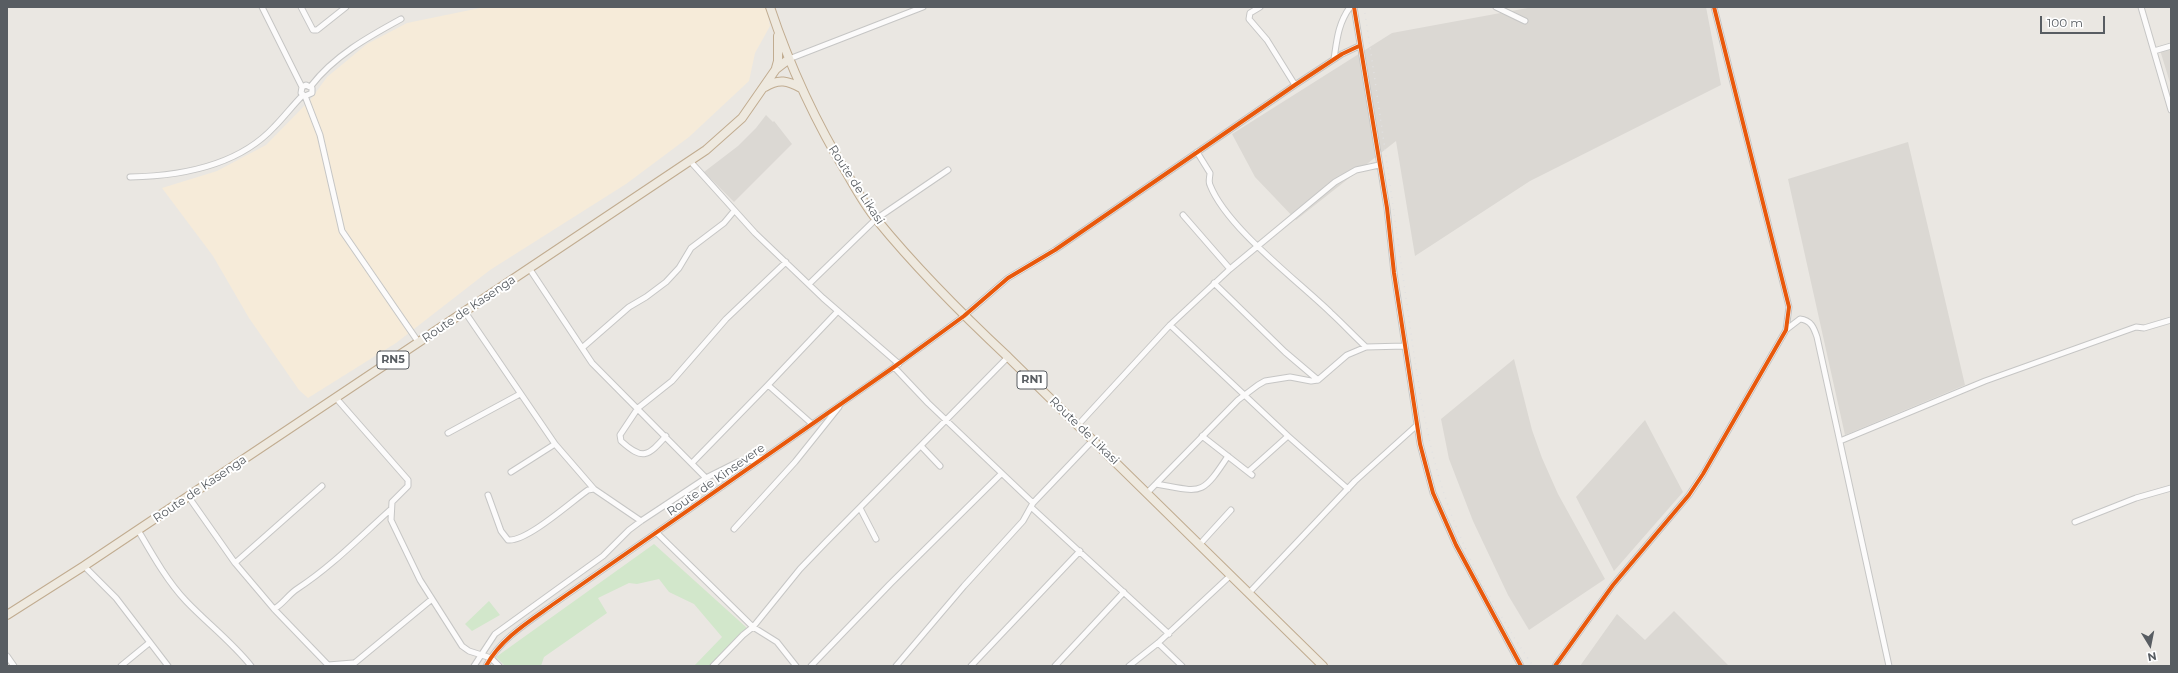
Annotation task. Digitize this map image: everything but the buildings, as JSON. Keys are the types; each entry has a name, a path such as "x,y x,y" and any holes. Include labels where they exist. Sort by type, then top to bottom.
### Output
{"highway":[{"name":"RN1","path":"770,7 789,58"},
{"path":"776,69 778,55 777,27"},
{"name":"Route de Kasenga","path":"7,615 84,566 690,161 730,130 752,106 776,69 789,58"},
{"name":"Route de Likasi","path":"789,58 827,142 876,219 964,316 1078,425 1323,666"},
{"path":"764,87 772,82 785,81 802,88"}],"street":[{"path":"262,7 302,87 304,96 320,134 342,231 419,343"},
{"path":"301,7 313,30 317,30 346,7"},
{"path":"789,58 923,7"},
{"path":"1260,7 1250,13 1249,19 1267,40 1295,85"},
{"path":"1334,59 1338,27 1342,18 1350,7"},
{"path":"1354,7 1379,165 1416,426 1433,493 1477,588 1521,666"},
{"path":"1496,7 1525,21"},
{"path":"1714,7 1789,307 1786,330"},
{"path":"2141,7 2171,110"},
{"path":"130,177 181,174 221,162 251,146 274,128 304,96 312,93 311,86 339,57 370,36 401,19"},
{"name":"Route de Kinsevere","path":"486,666 490,658 512,635 897,365 964,316 1008,278 1055,250 1334,59 1359,46"},
{"path":"2154,51 2171,46"},
{"path":"302,87 306,85 311,86"},
{"path":"1197,152 1210,173 1209,182 1212,189 1235,222 1366,347"},
{"path":"690,161 754,234 897,365 946,420 1032,505 1169,634"},
{"path":"1078,425 1170,326 1230,269 1335,182 1356,170 1379,165"},
{"path":"809,284 876,219 948,170"},
{"path":"582,348 629,307 646,297 670,278 679,268 691,248 724,223 734,211"},
{"path":"1183,215 1230,269"},
{"path":"666,436 653,451 646,454 639,454 621,441 620,435 623,428 638,408 672,381 726,319 786,262"},
{"path":"529,268 582,348 606,379 638,408 706,478"},
{"path":"1214,283 1285,352 1318,380"},
{"path":"692,462 838,311"},
{"path":"466,312 555,444 594,489 641,521"},
{"path":"1555,666 1613,585 1689,495 1703,474 1786,330 1800,319 1806,319 1814,329 1889,666"},
{"path":"1840,441 1985,381 2136,327 2144,328 2171,320"},
{"path":"1170,326 1288,436 1348,489"},
{"path":"1147,494 1244,394 1258,385 1275,379 1290,377 1312,381 1318,380 1343,357 1366,347 1405,346"},
{"path":"713,666 743,634 753,627 800,569 1008,357"},
{"path":"768,385 812,424"},
{"path":"448,433 520,394"},
{"path":"336,398 408,480 408,486 395,497 390,510 391,520 432,598 462,646 469,651 490,658 499,666"},
{"path":"734,529 795,462 841,404"},
{"path":"1249,593 1348,489 1416,426"},
{"path":"1202,436 1251,473 1288,436"},
{"path":"896,666 964,586 1023,521 1032,505 1093,440"},
{"path":"511,472 555,444"},
{"path":"921,446 940,466"},
{"path":"1156,484 1195,491 1204,487 1215,476 1228,456"},
{"path":"474,666 480,654 495,634 603,556 629,530 641,521 706,478 738,462 765,458"},
{"path":"811,666 890,584 1001,474"},
{"path":"235,564 322,486"},
{"path":"2075,522 2136,498 2171,488"},
{"path":"488,495 501,531 508,540 512,541 539,527 588,490 594,489"},
{"path":"188,496 235,564 274,609 329,665 352,665 432,598"},
{"path":"860,508 876,539"},
{"path":"274,609 285,602 296,589 338,557 390,510"},
{"path":"1200,544 1231,510"},
{"path":"138,530 180,594 217,632 236,648 251,666"},
{"path":"657,532 753,627 777,642 796,666"},
{"path":"971,666 1080,550"},
{"path":"84,566 116,598 168,666"},
{"path":"1129,666 1169,634 1231,575"},
{"path":"1055,666 1124,592"},
{"path":"121,666 150,643"},
{"path":"1158,643 1182,666"},
{"path":"7,656 14,666"}],"shaded area":[{"path":"485,7 766,7 770,26 755,53 749,81 689,137 626,184 490,270 396,343 308,398 299,390 249,318 213,256 162,188 217,171 266,145 311,99 327,77 367,44 407,23"},
{"path":"1533,7 1706,7 1721,85 1530,181 1415,256 1396,141 1296,220 1255,177 1232,134 1392,33"},
{"path":"2171,46 2171,86 2160,50"},
{"path":"766,115 773,122 774,121 792,144 734,202 704,172 738,146 756,128"},
{"path":"1908,142 1965,385 1845,435 1788,179"},
{"path":"1514,359 1532,430 1542,458 1558,494 1605,579 1529,630 1508,595 1473,521 1449,459 1441,419"},
{"path":"1645,420 1683,492 1614,571 1576,497"},
{"path":"1674,611 1729,666 1580,666 1617,614 1645,640"}],"green space":[{"path":"654,544 747,628 709,666 694,666 722,637 694,604 669,592 659,579 637,584 629,583 598,598 607,613 544,657 541,666 505,666 496,657"},
{"path":"489,601 500,615 472,631 465,624"}],"railway":[{"path":"1364,7 1416,369 1426,425 1440,481 1457,529 1475,569 1508,628 1533,666"}],"cycle path":[{"path":"1354,7 1387,208 1394,273 1420,444 1433,493 1456,545 1521,666"},
{"path":"1555,666 1613,585 1689,495 1703,474 1786,330 1789,307 1714,7"},
{"path":"486,666 500,647 526,623 894,367 964,316 1008,278 1055,250 1295,85 1342,54 1359,46"}]}
